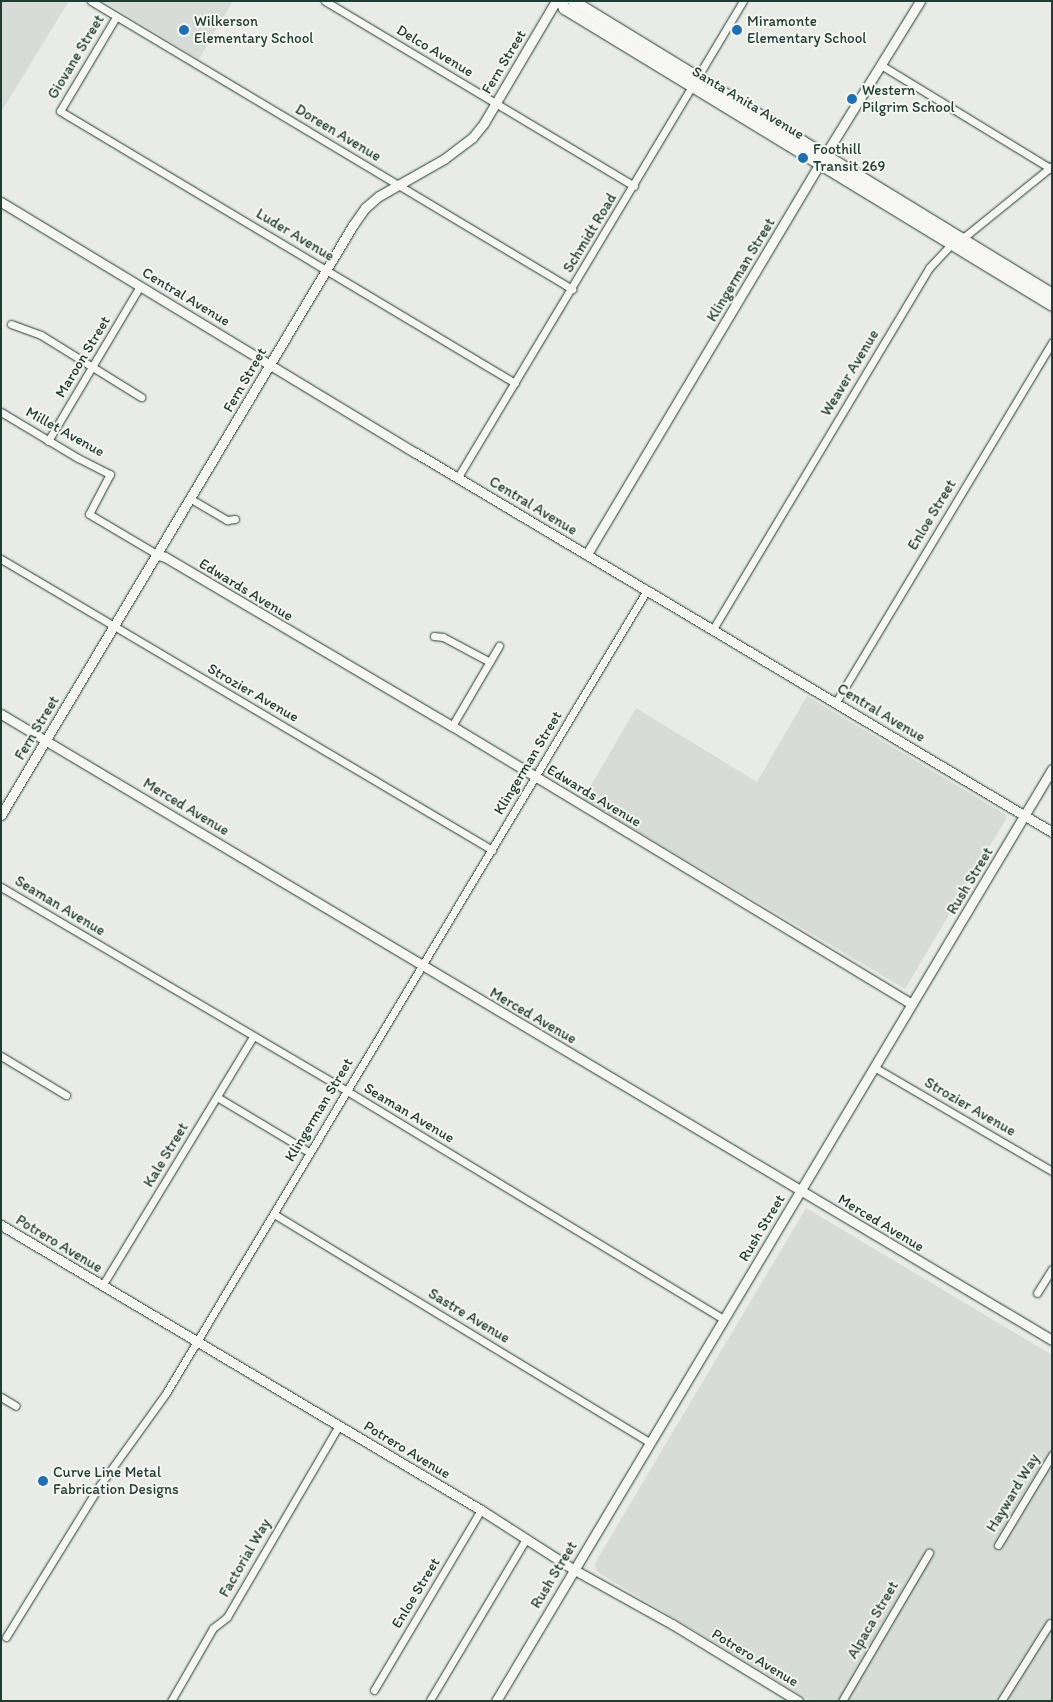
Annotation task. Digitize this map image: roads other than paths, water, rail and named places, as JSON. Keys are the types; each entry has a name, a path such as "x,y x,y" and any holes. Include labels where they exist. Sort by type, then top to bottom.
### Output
{"main road":[{"name":"Santa Anita Avenue","path":"561,1 564,8 696,82"},
{"name":"Santa Anita Avenue","path":"573,1 696,82 822,160 956,241 1052,294"},
{"name":"Santa Anita Avenue","path":"956,241 1052,305"}],"street":[{"name":"Doreen Avenue","path":"90,1 572,290"},
{"name":"Delco Avenue","path":"324,1 634,186"},
{"name":"Fern Street","path":"1,815 158,555 326,270 366,208 397,185 458,150 472,138 484,123 556,1"},
{"name":"Schmidt Road","path":"458,478 743,1"},
{"name":"Klingerman Street","path":"587,554 822,160 920,1"},
{"name":"Giovane Street","path":"60,111 116,17"},
{"path":"881,65 1051,167"},
{"name":"Luder Avenue","path":"60,111 515,383"},
{"name":"Weaver Avenue","path":"714,629 918,286 938,257 1051,167"},
{"name":"Central Avenue","path":"1,202 458,478 1052,832"},
{"name":"Maroon Street","path":"48,441 140,286"},
{"path":"10,324 35,332 141,397"},
{"name":"Enloe Street","path":"836,702 1052,342"},
{"name":"Millet Avenue","path":"1,412 48,441 110,474 89,514 158,555"},
{"path":"191,499 227,520 235,519"},
{"name":"Edwards Avenue","path":"158,555 165,557 452,726 912,1004"},
{"name":"Strozier Avenue","path":"1,559 114,628 492,850"},
{"name":"Klingerman Street","path":"6,1637 100,1485 152,1415 198,1341 309,1152 536,778 647,590"},
{"path":"434,636 443,637 490,662"},
{"path":"452,726 499,646"},
{"name":"Merced Avenue","path":"1,714 1052,1340"},
{"name":"Rush Street","path":"496,1701 1052,769"},
{"name":"Seaman Avenue","path":"1,887 346,1091 723,1319"},
{"name":"Kale Street","path":"102,1286 253,1037"},
{"path":"1,1056 66,1095"},
{"name":"Strozier Avenue","path":"874,1067 1052,1171"},
{"path":"217,1098 309,1152"},
{"name":"Sastre Avenue","path":"274,1214 649,1442"},
{"name":"Potrero Avenue","path":"1,1225 339,1425 481,1510 574,1569 672,1624 798,1701"},
{"path":"1037,1293 1052,1269"},
{"path":"1,1397 16,1406"},
{"name":"Factorial Way","path":"171,1701 213,1628 227,1617 339,1425"},
{"name":"Hayward Way","path":"998,1545 1052,1456"},
{"name":"Enloe Street","path":"374,1690 481,1510"},
{"path":"430,1700 526,1540"},
{"name":"Alpaca Street","path":"842,1701 928,1553"},
{"path":"1001,1701 1050,1623"}],"place":[{"name":"Wilkerson Elementary School","path":"184,30"},
{"name":"Miramonte Elementary School","path":"737,30"},
{"name":"Western Pilgrim School","path":"852,99"},
{"name":"Foothill Transit 269","path":"803,158"},
{"name":"Curve Line Metal Fabrication Designs","path":"43,1481"}]}
